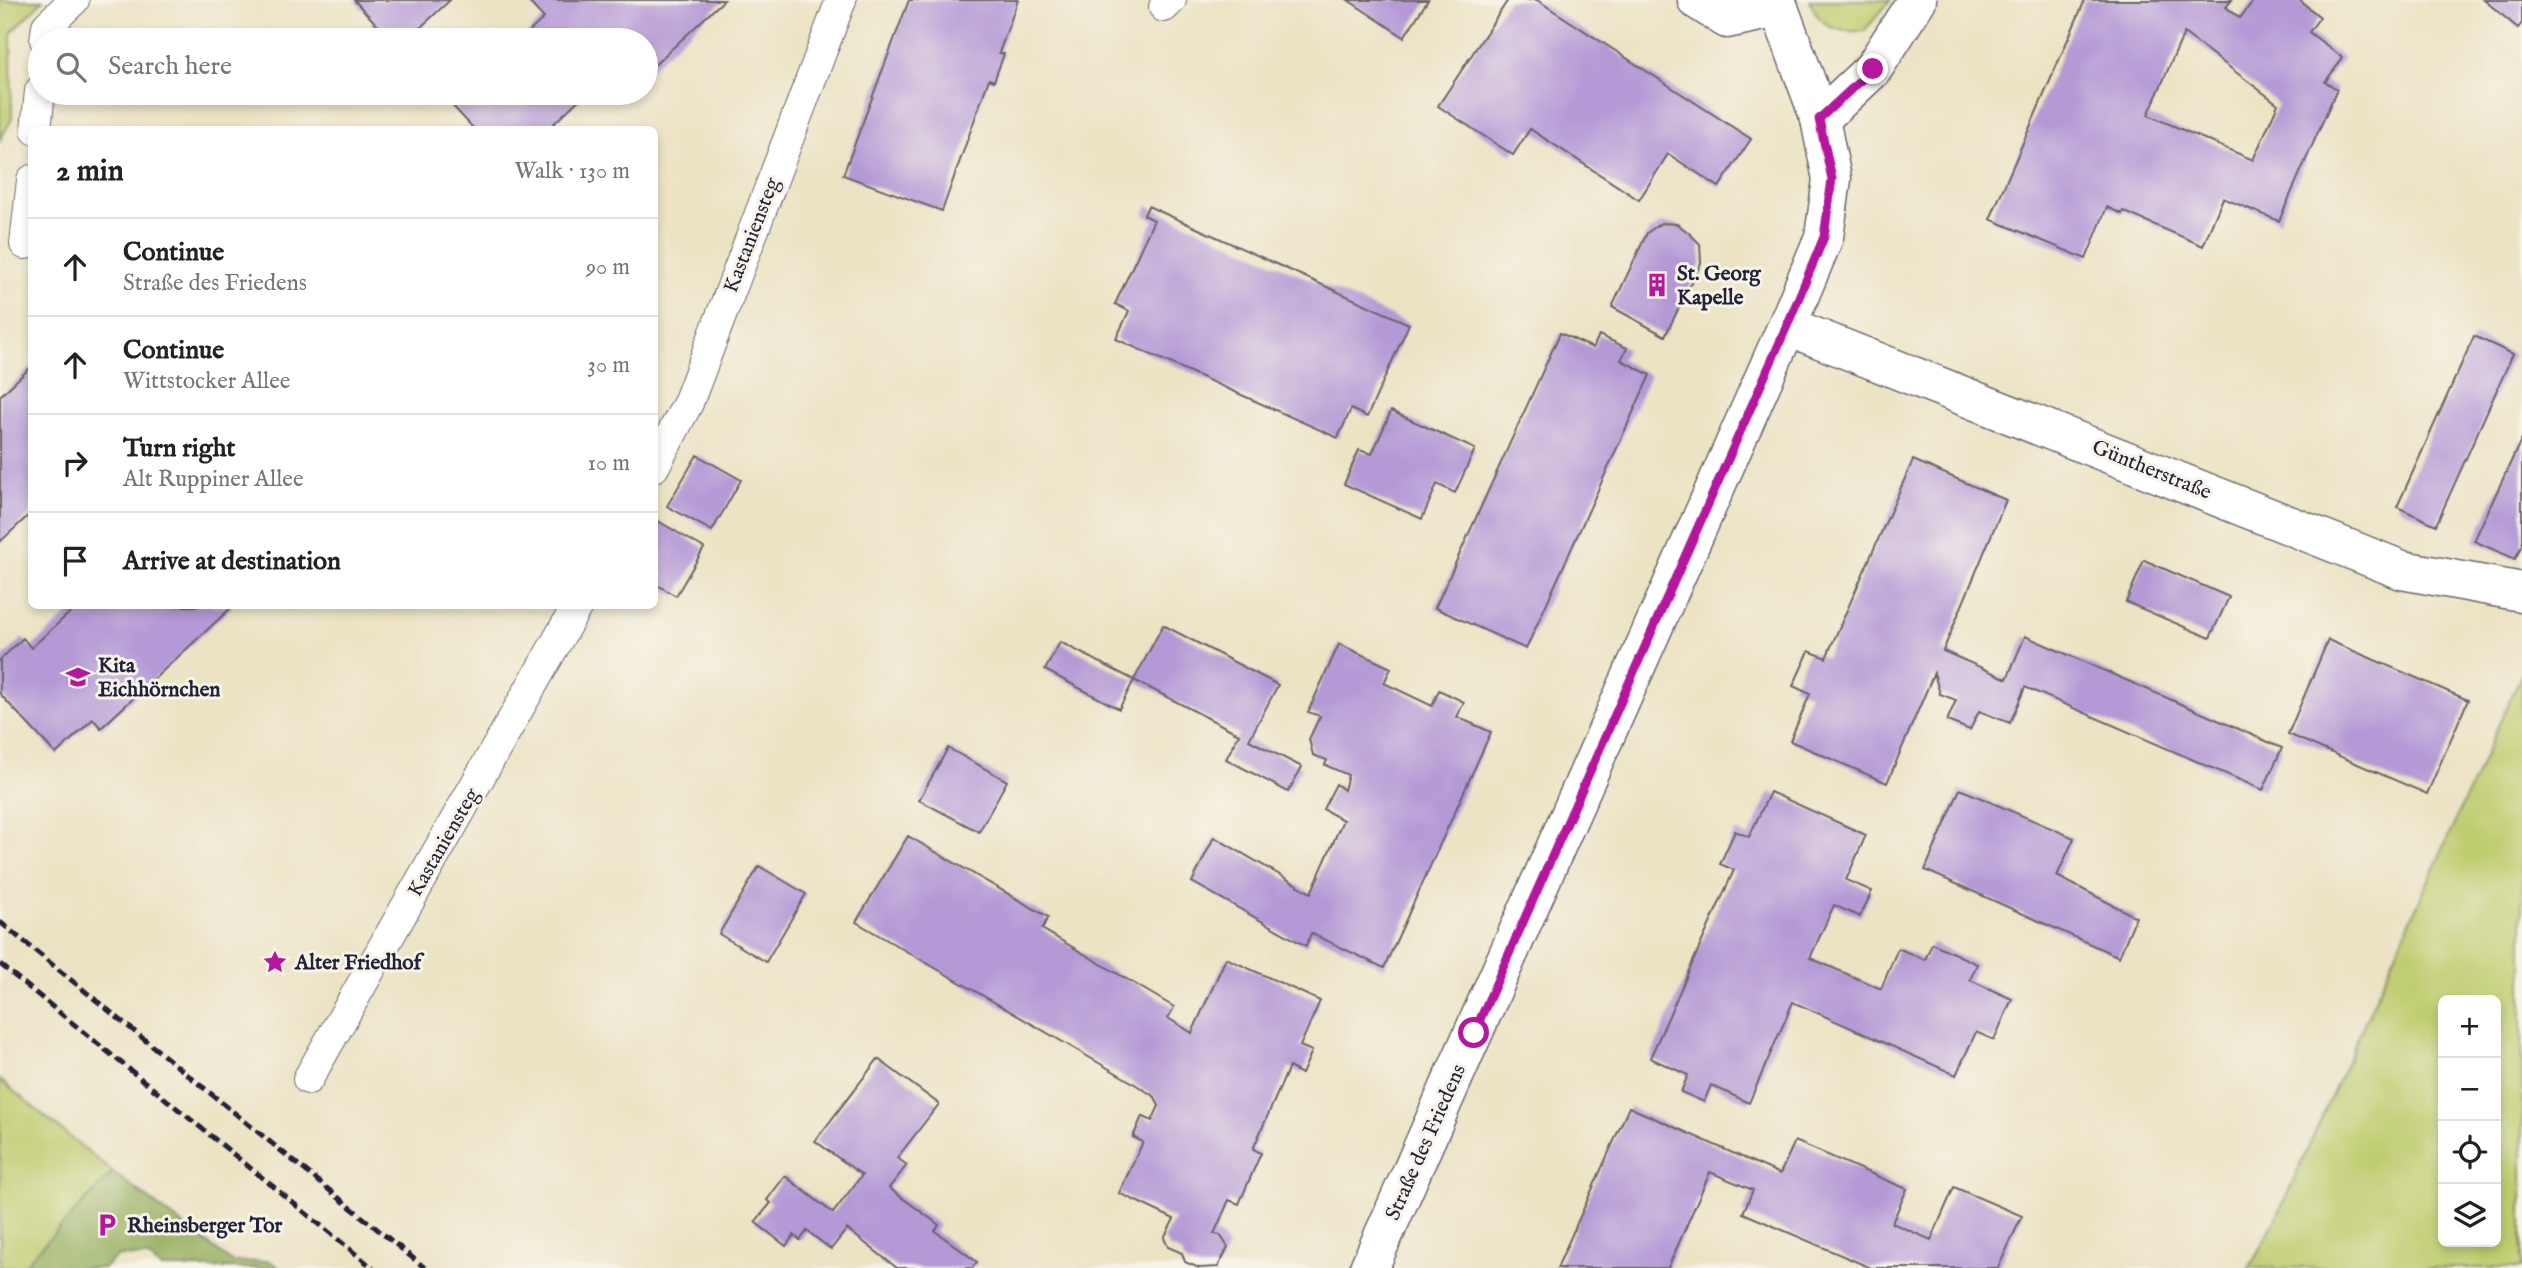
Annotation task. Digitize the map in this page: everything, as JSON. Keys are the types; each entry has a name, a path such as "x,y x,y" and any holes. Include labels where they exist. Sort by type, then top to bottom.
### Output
{"main road":[{"path":"1697,0 1727,19 1777,4"},
{"path":"1819,119 1873,69 1917,0"},
{"name":"Straße des Friedens","path":"1369,1268 1824,237 1832,179 1819,119 1777,4"},
{"name":"Güntherstraße","path":"1787,326 2402,570 2522,592"}],"lane":[{"path":"47,28 74,0"},
{"name":"Kastaniensteg","path":"658,459 688,403 841,0"},
{"path":"36,126 39,105"},
{"path":"25,244 28,217"},
{"name":"Kastaniensteg","path":"308,1079 576,609"}],"green space":[{"path":"0,0 43,0 11,33 12,119 0,140"},
{"path":"1810,0 1891,0 1864,31 1846,31 1824,23"},
{"path":"2522,673 2522,1268 2249,1268 2276,1219"},
{"path":"0,1080 113,1172 22,1268 0,1268"},
{"name":"Rheinsberger Tor","path":"113,1172 232,1262 270,1261 279,1268 162,1268 148,1257 118,1256 104,1268 21,1268"}],"building":[{"path":"354,0 450,0 420,28 380,28"},
{"path":"527,0 724,0 658,62 658,28 533,28 544,18"},
{"path":"909,0 1018,0 999,53 1004,54 994,81 989,79 942,211 843,175"},
{"path":"1348,0 1428,0 1404,37"},
{"path":"1508,0 1537,0 1751,139 1719,187 1668,154 1639,200 1530,129 1513,155 1438,106"},
{"path":"2085,0 2232,0 2226,7 2240,18 2254,0 2299,0 2320,17 2309,32 2343,58 2325,82 2337,89 2279,221 2223,198 2203,246 2123,211 2122,214 2107,207 2086,259 1990,219","holes":["2184,33 2278,104 2253,160 2148,115"]},
{"path":"2484,0 2522,0 2522,23 2518,28"},
{"path":"452,105 573,105 551,126 471,126"},
{"path":"1148,206 1409,324 1367,417 1351,409 1338,438 1116,339 1129,311 1115,304 1154,220 1144,215"},
{"name":"St. Georg Kapelle","path":"1661,223 1677,224 1700,244 1701,263 1665,336 1612,307 1647,233"},
{"path":"1560,333 1593,348 1599,335 1627,348 1621,360 1650,375 1526,649 1435,608"},
{"path":"2474,336 2513,354 2436,525 2397,507"},
{"path":"28,370 28,516 0,542 0,396"},
{"path":"1391,411 1475,449 1455,493 1437,484 1422,519 1344,484 1359,450 1372,454"},
{"path":"2522,438 2522,545 2515,559 2474,541"},
{"path":"697,455 741,480 712,531 667,506"},
{"path":"1913,460 2006,500 1943,651 2007,679 2025,636 2282,748 2263,790 2025,687 2010,723 1979,711 1970,730 1947,721 1956,700 1940,694 1934,673 1887,783 1790,741 1810,694 1793,686 1809,651 1826,658"},
{"path":"658,521 704,548 676,596 658,585"},
{"path":"2144,560 2229,597 2210,638 2126,602"},
{"name":"Kita Eichhörnchen","path":"74,609 230,609 101,728 93,719 56,754 0,694 0,660 23,638 31,648"},
{"path":"1163,625 1278,685 1249,740 1302,767 1288,792 1226,759 1239,734 1134,680"},
{"path":"2328,640 2468,700 2427,794 2288,734"},
{"path":"1060,642 1134,680 1119,709 1045,670"},
{"path":"1339,644 1391,668 1384,683 1432,706 1439,690 1464,702 1457,717 1491,732 1384,968 1311,933 1306,946 1192,882 1214,837 1311,893 1343,820 1323,809 1336,784 1344,790 1348,775 1325,765 1327,760 1313,755 1309,739 1320,716 1308,712"},
{"path":"948,748 1007,781 979,832 919,800"},
{"path":"1960,789 2074,838 2057,876 2136,917 2119,957 1925,870"},
{"path":"1770,792 1866,835 1846,880 1872,891 1860,917 1834,905 1810,958 1881,989 1898,948 1925,960 1932,943 1977,964 1970,980 2012,999 1994,1040 1976,1032 1956,1075 1793,1002 1749,1103 1711,1085 1704,1102 1681,1092 1688,1075 1650,1058 1734,870 1720,864 1735,831 1749,837"},
{"path":"908,836 1048,917 1042,929 1174,1007 1168,1018 1192,1033 1226,958 1320,1001 1300,1046 1312,1051 1302,1074 1289,1067 1253,1149 1261,1153 1239,1204 1229,1200 1214,1234 1220,1235 1228,1247 1218,1267 1199,1268 1185,1262 1182,1253 1168,1247 1164,1238 1174,1219 1119,1193 1143,1142 1133,1137 1142,1116 1152,1121 1159,1106 1155,1097 856,922"},
{"path":"759,866 806,894 766,962 719,934"},
{"path":"878,1059 939,1104 897,1158 907,1165 889,1188 939,1225 935,1231 977,1262 972,1268 897,1268 847,1229 831,1249 807,1231 800,1240 794,1235 786,1246 755,1222 771,1203 767,1200 785,1176 833,1213 862,1175 815,1141"},
{"path":"1629,1107 1780,1174 1795,1141 1907,1189 1892,1223 1931,1240 1954,1187 2022,1216 1998,1268 1871,1268 1743,1213 1753,1190 1710,1172 1668,1268 1557,1268"}],"railway":[{"path":"0,922 425,1268"},
{"path":"0,964 373,1268"}],"place":[{"name":"St. Georg Kapelle","path":"1657,285"},
{"name":"Kita Eichhörnchen","path":"78,677"},
{"name":"Alter Friedhof","path":"275,962"},
{"name":"Rheinsberger Tor","path":"107,1225"}],"route":[{"path":"1474,1033 1824,237 1832,179 1819,119 1873,69"}]}
